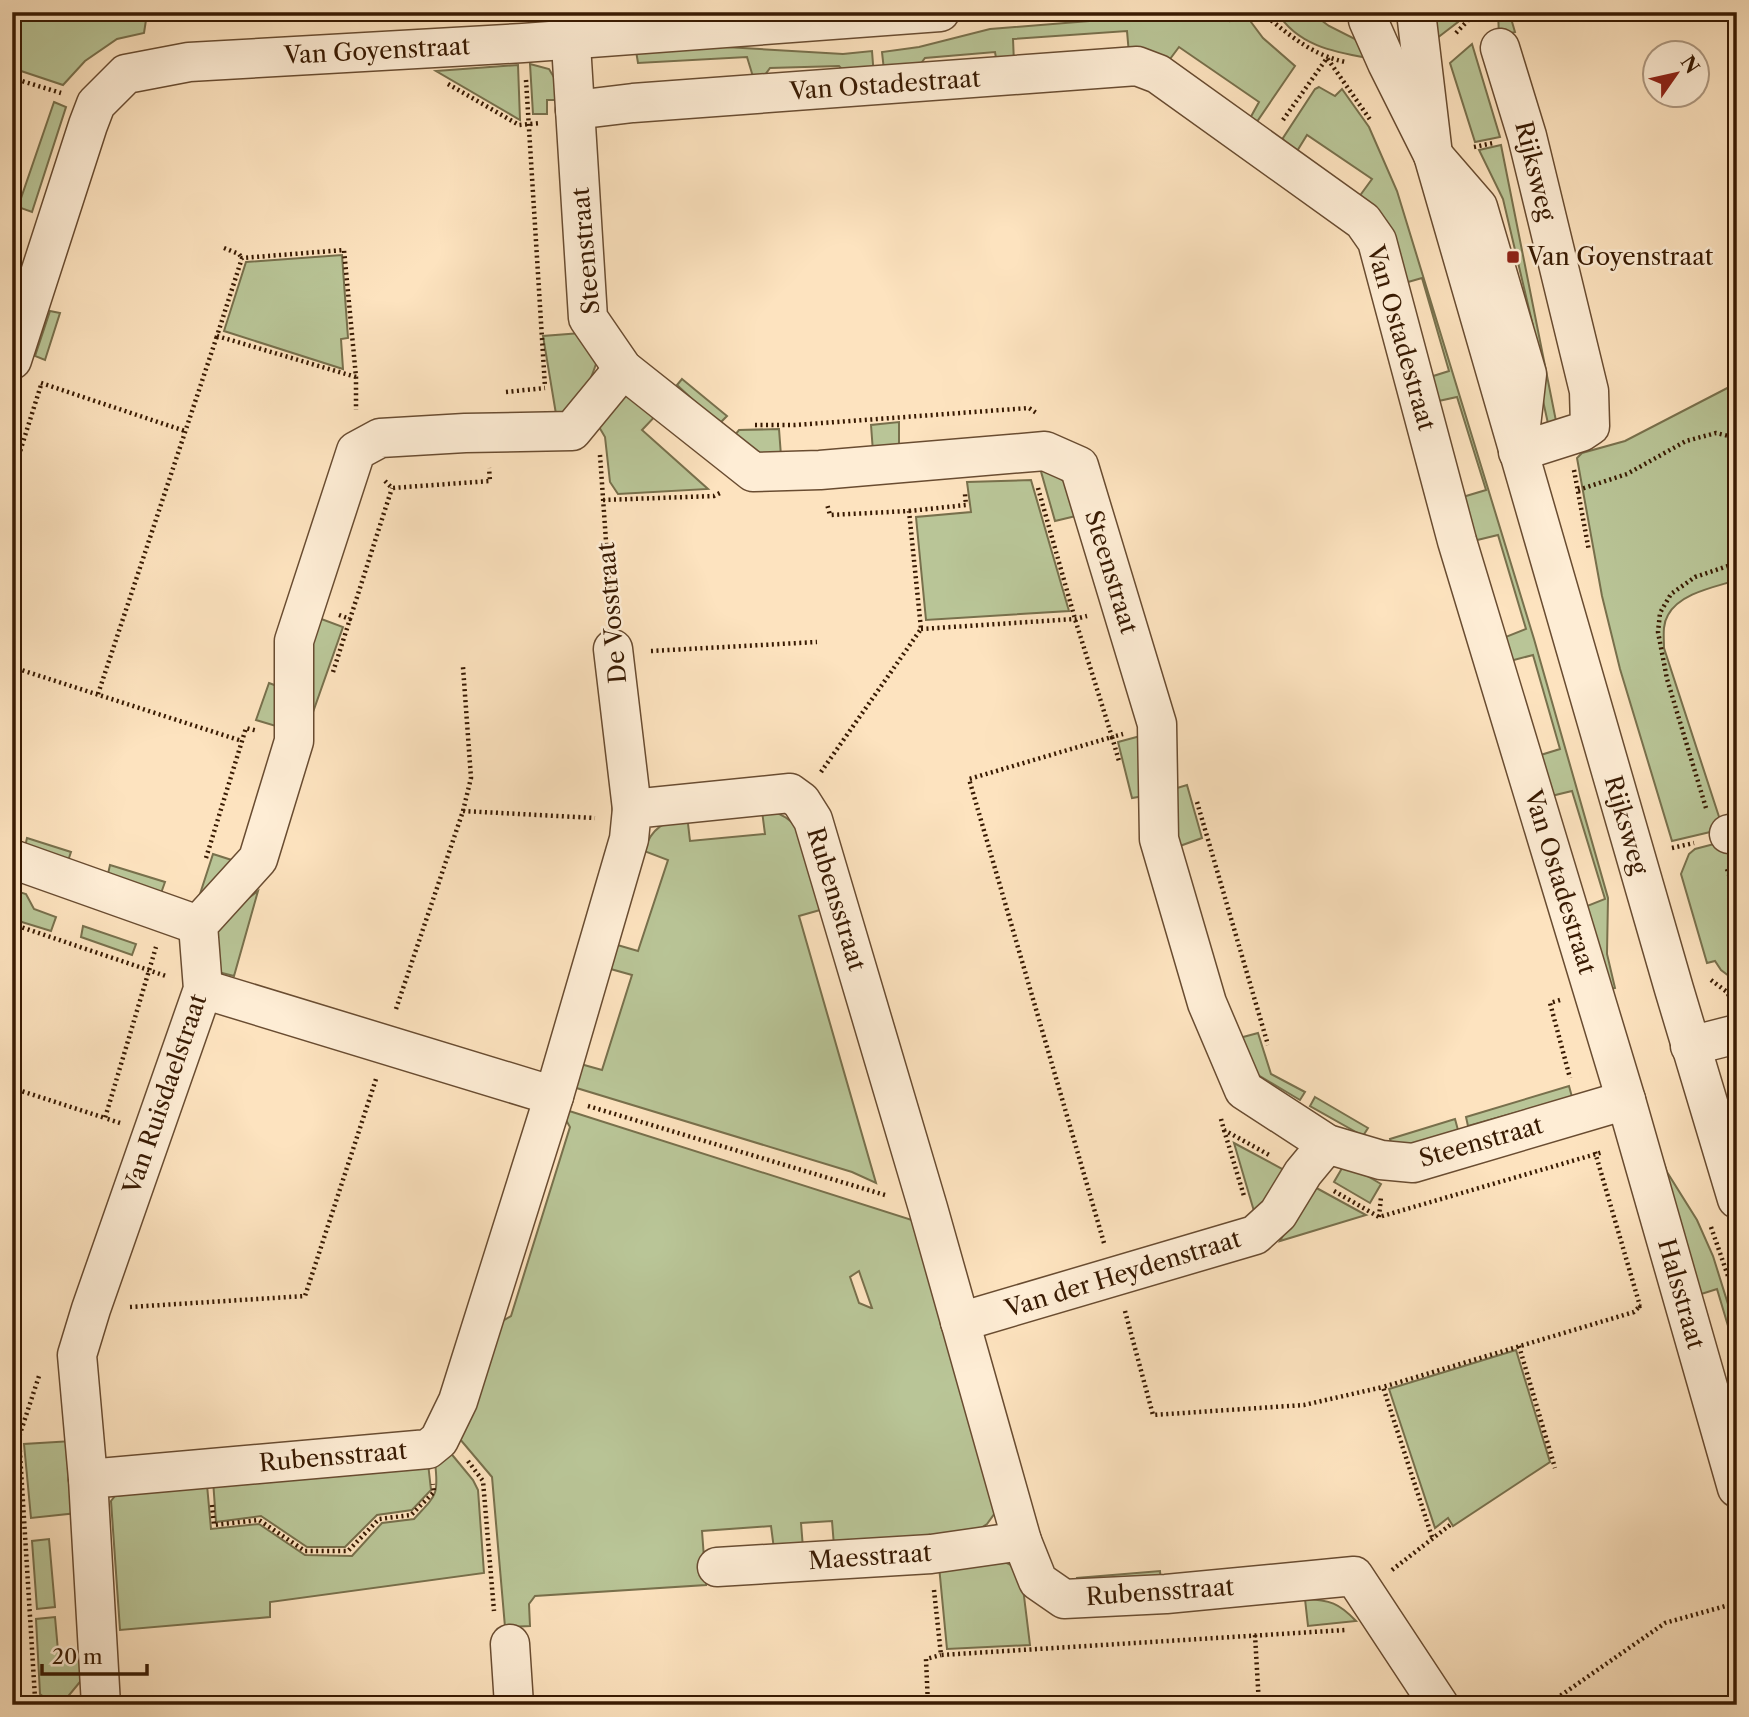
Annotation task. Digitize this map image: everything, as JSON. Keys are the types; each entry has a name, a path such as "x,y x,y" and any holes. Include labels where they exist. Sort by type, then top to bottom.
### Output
{"street":[{"name":"Van Goyenstraat","path":"12,360 96,104 126,75 189,62 523,43 571,25 940,12"},
{"path":"1416,12 1433,155"},
{"name":"Rijksweg","path":"1368,15 1391,73 1433,155 1478,207 1527,374 1518,452 1737,1199"},
{"name":"Steenstraat","path":"571,25 588,318 623,369 753,472 820,470 1045,451 1079,466 1157,724 1158,839 1207,1003 1244,1090 1327,1144 1381,1160 1413,1163 1576,1095 1626,1100"},
{"name":"Rijksweg","path":"1489,38 1527,136 1589,391 1590,426 1567,437 1518,452"},
{"name":"Van Ostadestraat","path":"576,114 633,103 1137,66 1158,74 1363,221 1377,241 1457,541 1626,1100"},
{"path":"12,859 198,925 258,859 294,741 294,641 356,451 380,438 572,431 623,369"},
{"name":"De Vosstraat","path":"614,656 632,809"},
{"name":"Rubensstraat","path":"88,1479 434,1444 457,1401 554,1096 629,839 632,809 790,793 813,820 928,1208 1022,1541 1038,1581 1064,1599 1166,1594 1354,1576 1439,1705"},
{"name":"Van Ruisdaelstraat","path":"88,1479 77,1355 203,989 198,925"},
{"path":"203,989 554,1096"},
{"path":"1690,1046 1735,1021"},
{"name":"Halsstraat","path":"1626,1100 1737,1488"},
{"name":"Van der Heydenstraat","path":"960,1322 1255,1235 1278,1214 1303,1173 1327,1144"},
{"path":"88,1479 101,1705"},
{"name":"Maesstraat","path":"717,1567 931,1554 1022,1541"},
{"path":"510,1644 514,1705"}],"path":[{"path":"1474,15 1489,38"},
{"path":"523,43 545,387"},
{"path":"1262,149 1327,58"},
{"path":"12,78 96,104"},
{"path":"438,78 519,125 576,114"},
{"path":"224,248 242,258"},
{"path":"242,258 344,250 356,377 356,451"},
{"path":"98,694 242,258"},
{"path":"216,336 356,377"},
{"path":"41,383 185,431"},
{"path":"754,425 795,425 1029,408 1058,428 1032,468 1074,619 1112,737"},
{"path":"795,425 797,453 820,470 830,514 909,510 921,629 800,802"},
{"name":"De Vosstraat","path":"572,431 600,455 614,656"},
{"path":"1578,490 1627,474 1686,441 1716,433 1737,438"},
{"path":"1567,437 1590,555"},
{"path":"603,500 714,496 753,472"},
{"path":"307,604 350,619 392,488"},
{"path":"1737,563 1695,577 1671,594 1660,613 1658,632 1667,679 1725,836 1737,898"},
{"path":"921,629 1074,619 1122,607"},
{"path":"614,656 817,642"},
{"path":"12,667 242,741"},
{"path":"463,667 471,778 463,811"},
{"path":"1157,724 969,779 1153,1415 1304,1405 1382,1387 1634,1312 1640,1306 1681,1294"},
{"path":"1195,796 1269,1047"},
{"path":"12,924 203,989"},
{"path":"1706,974 1727,992 1735,1021"},
{"path":"1593,990 1550,1003 1640,1306"},
{"path":"1558,1082 1576,1095"},
{"path":"12,1088 105,1118"},
{"path":"554,1096 928,1208"},
{"path":"1224,1130 1255,1235"},
{"path":"1519,1346 1555,1468"},
{"path":"1382,1387 1432,1537"},
{"path":"210,1468 214,1525 259,1520 305,1551 348,1551 379,1519 411,1515 434,1492 434,1444 456,1446 483,1481 496,1629 510,1644"},
{"path":"1547,1705 1665,1623 1729,1605 1737,1630"},
{"path":"1255,1635 1259,1705"},
{"path":"928,1705 926,1659 941,1655"}],"green space":[{"path":"12,12 250,12 146,20 144,33 117,39 85,61 63,85 12,68"},
{"path":"345,12 454,12 353,18"},
{"path":"1227,12 1230,21 1248,18 1263,38 1295,66 1254,126 1248,122 1259,102 1179,47 1164,67 1129,54 1127,31 1013,39 1014,63 997,64 995,52 925,58 911,77 885,79 882,52 919,47 990,29"},
{"path":"1277,12 1310,12 1329,26 1355,39 1368,58 1329,50 1305,39 1285,23"},
{"path":"1437,12 1465,12 1458,22 1432,42"},
{"path":"1498,12 1519,12 1510,15 1515,32 1499,36"},
{"path":"1472,44 1500,137 1475,142 1450,63"},
{"path":"709,46 843,54 872,51 874,77 851,79 839,66 770,68 762,79 754,80 747,57 638,63 636,51"},
{"path":"530,64 549,69 558,84 560,100 547,100 547,114 533,114"},
{"path":"518,65 520,120 436,71"},
{"path":"1319,87 1335,96 1342,89 1369,127 1397,191 1534,639 1608,898 1607,954 1615,988 1606,990 1582,908 1605,899 1572,791 1543,798 1531,758 1560,749 1533,655 1510,661 1503,638 1526,629 1498,535 1469,542 1456,499 1486,490 1457,397 1434,402 1427,378 1449,371 1422,278 1401,284 1356,201 1372,179 1307,135 1294,156 1286,150 1283,138 1315,89"},
{"path":"54,102 66,107 32,212 18,207"},
{"path":"1501,145 1557,426 1549,428 1527,328 1533,326 1503,199 1479,150"},
{"path":"342,255 348,338 341,339 343,369 224,331 246,262"},
{"path":"50,311 60,313 45,360 35,356"},
{"path":"581,333 598,358 588,384 578,400 565,411 556,414 543,336"},
{"path":"682,379 727,416 719,424 677,385"},
{"path":"1737,383 1737,580 1699,592 1681,601 1668,615 1664,631 1664,648 1723,829 1672,841 1620,669 1602,596 1577,458 1582,453 1625,441"},
{"path":"638,393 661,410 642,430 708,489 618,494 610,482 605,437 595,420 617,394"},
{"path":"899,422 899,450 873,452 871,425"},
{"path":"779,429 781,456 761,456 734,436 739,430"},
{"path":"1040,468 1058,476 1068,485 1080,515 1055,521"},
{"path":"1031,480 1069,611 926,620 916,517 971,512 967,482"},
{"path":"316,617 343,627 312,715 305,660"},
{"path":"269,683 277,686 279,727 256,720"},
{"path":"1144,735 1150,795 1132,798 1118,742"},
{"path":"1187,785 1202,838 1177,847 1177,788"},
{"path":"762,811 774,811 797,826 827,908 799,916 876,1183 852,1172 570,1086 577,1063 602,1070 632,975 607,968 614,944 638,951 668,860 644,851 651,836 666,823 687,815 690,841 765,834"},
{"path":"27,838 71,852 63,876 24,851"},
{"path":"1714,844 1729,845 1737,870 1737,982 1721,970 1715,961 1707,963 1681,874 1689,854 1695,849"},
{"path":"213,854 241,863 199,897"},
{"path":"110,865 165,882 160,896 107,878"},
{"path":"12,890 26,894 34,909 56,917 51,931 12,919"},
{"path":"258,891 234,976 210,970 210,941 227,914"},
{"path":"83,926 136,944 132,955 81,937"},
{"path":"1258,1033 1271,1074 1305,1092 1300,1100 1243,1066 1232,1040"},
{"path":"1569,1086 1572,1097 1468,1126 1466,1117"},
{"path":"1315,1097 1368,1128 1363,1136 1310,1106"},
{"path":"1643,1103 1667,1172 1697,1220 1713,1256 1737,1333 1737,1356 1717,1289 1695,1296"},
{"path":"563,1109 915,1221 997,1510 987,1524 975,1532 834,1546 832,1521 801,1523 803,1548 774,1549 771,1526 702,1531 706,1585 535,1596 529,1604 530,1626 505,1627 492,1477 459,1438 494,1326 511,1316 570,1127 562,1113","holes":["859,1271 872,1308 859,1303 850,1277"]},
{"path":"1455,1119 1458,1130 1400,1148 1392,1147 1390,1139"},
{"path":"1234,1143 1288,1172 1256,1218"},
{"path":"1345,1163 1381,1184 1370,1203 1334,1182"},
{"path":"1311,1185 1366,1215 1280,1241"},
{"path":"1516,1350 1550,1462 1453,1526 1448,1518 1435,1528 1389,1389"},
{"path":"72,1441 77,1513 31,1518 24,1444"},
{"path":"449,1451 478,1490 484,1573 270,1602 270,1617 120,1630 111,1501 115,1496 207,1485 211,1529 259,1524 305,1555 352,1556 382,1523 414,1519 436,1489 435,1462"},
{"path":"428,1463 431,1490 412,1510 377,1515 345,1547 307,1547 261,1516 216,1522 213,1480"},
{"path":"49,1539 55,1607 37,1609 32,1541"},
{"path":"994,1557 1011,1565 1023,1588 1030,1645 947,1649 939,1566"},
{"path":"1160,1571 1161,1582 1077,1588 1077,1578"},
{"path":"1305,1599 1334,1604 1356,1621 1308,1626"},
{"path":"55,1617 59,1662 85,1660 84,1677 61,1705 54,1705 40,1694 36,1619"}],"place":[{"name":"Van Goyenstraat","path":"1513,257"}]}
